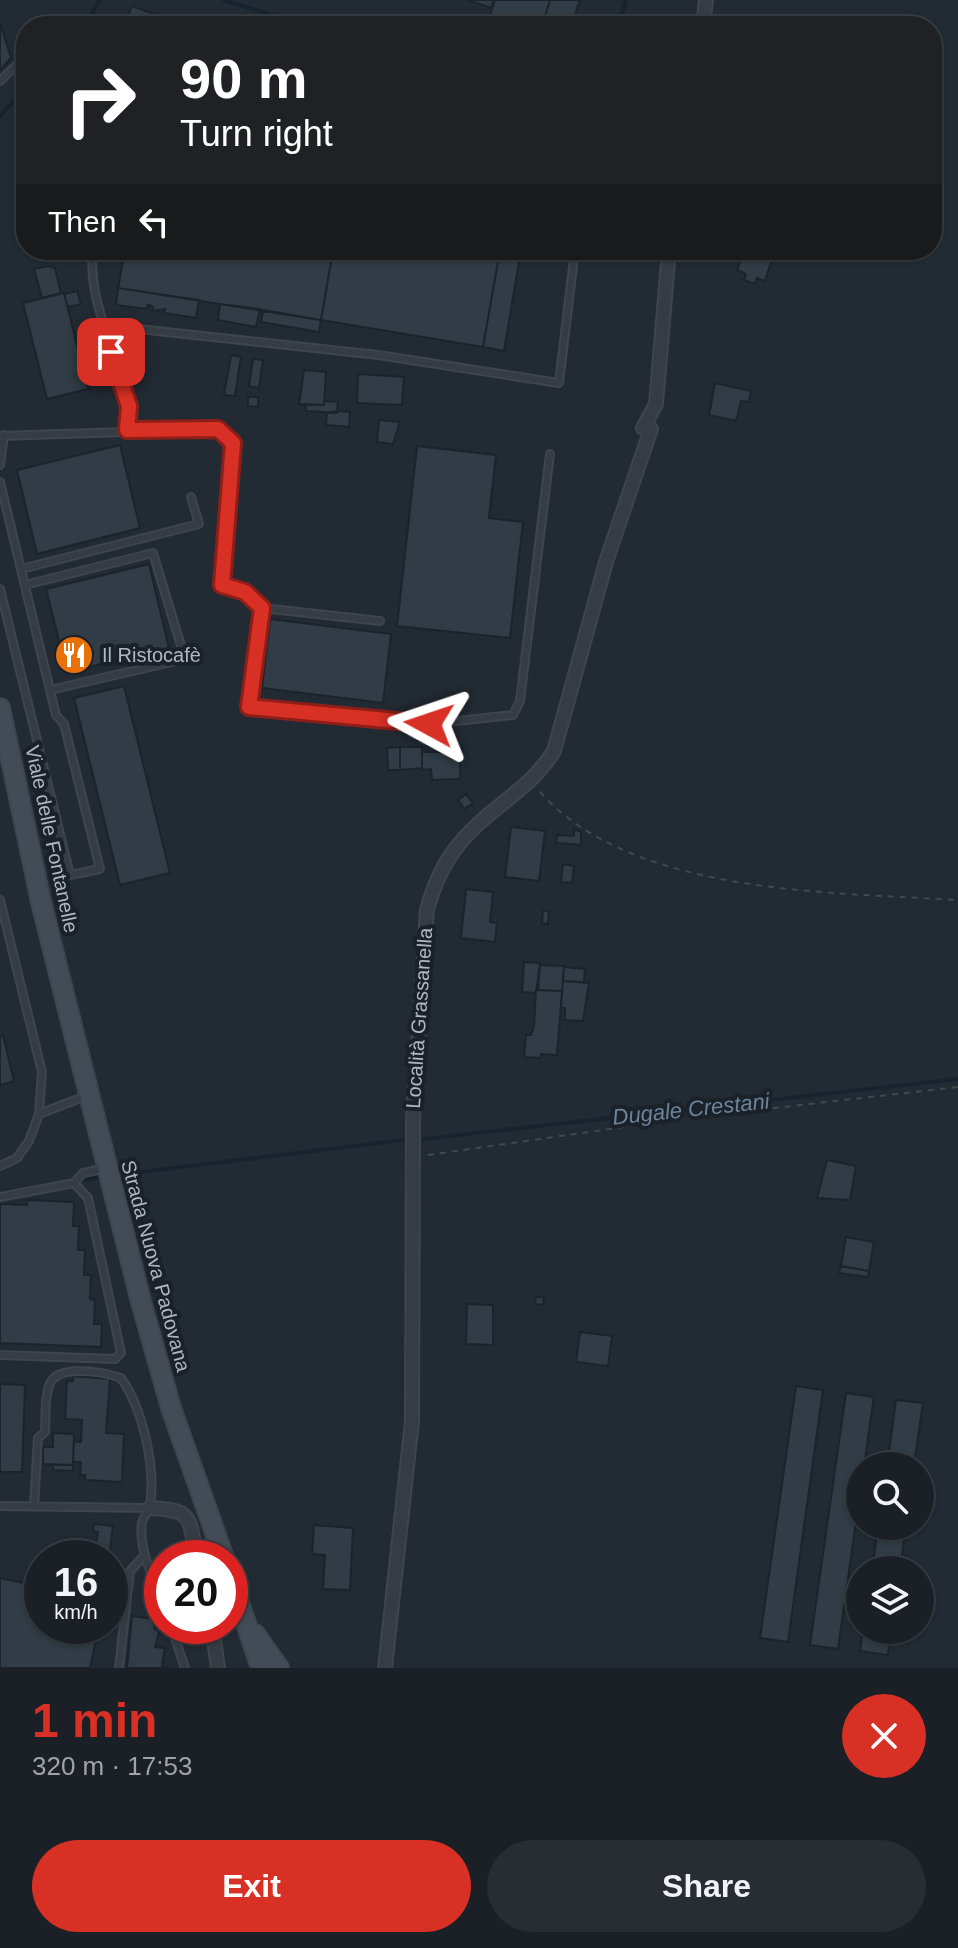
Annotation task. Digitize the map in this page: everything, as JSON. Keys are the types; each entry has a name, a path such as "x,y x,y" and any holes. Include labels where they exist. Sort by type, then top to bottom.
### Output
{"main road":[{"name":"Viale delle Fontanelle","path":"0,708 61,980"},
{"name":"Strada Nuova Padovana","path":"61,980 171,1408 218,1540"},
{"path":"248,1623 279,1668"},
{"path":"248,1626 261,1668"}],"street":[{"name":"Località Grassanella","path":"385,1668 412,1421 413,1157 424,932 433,889 456,847 531,782 554,751 561,733 606,562 656,404 668,260"},
{"path":"150,1508 177,1509 187,1517 193,1540"},
{"path":"215,1644 218,1668"}],"lane":[{"path":"0,81 16,66"},
{"path":"91,260 102,325 129,406 127,430"},
{"path":"102,325 378,355 559,383 574,260"},
{"path":"0,465 2,436 218,429 233,443 222,585 245,592 262,608 380,621"},
{"path":"262,608 249,707 429,724 513,715 520,701 550,454"},
{"path":"0,482 56,715 64,724 100,869 70,875 0,589"},
{"path":"21,569 199,524 191,497"},
{"path":"25,585 153,553 185,659 50,690"},
{"path":"0,900 42,1072 39,1114 23,1150 17,1158 0,1166"},
{"path":"39,1114 89,1095"},
{"path":"0,1197 74,1183 83,1173 107,1167"},
{"path":"0,1355 115,1359 121,1353 88,1198 74,1183"},
{"path":"34,1507 38,1438 45,1432 49,1386 64,1372 108,1374 121,1378 146,1442 150,1508 142,1522 144,1544"},
{"path":"0,1506 150,1508"},
{"path":"119,1668 130,1571 144,1556"},
{"path":"177,1644 185,1668"}],"path":[{"path":"531,782 559,813 587,831 635,855 686,872 733,881 958,900"},
{"path":"413,1157 687,1118 958,1087"}],"building":[{"path":"468,0 494,0 491,8"},
{"path":"495,0 550,0 545,16 489,16"},
{"path":"550,0 580,0 574,16 545,16"},
{"path":"132,6 160,16 128,16"},
{"path":"0,22 11,58 0,70"},
{"path":"123,260 331,260 321,320 118,288"},
{"path":"331,260 498,260 483,347 321,320"},
{"path":"498,260 519,260 504,351 483,347"},
{"path":"740,260 772,260 765,281 757,278 755,284 744,280 746,274 737,270"},
{"path":"55,268 61,293 42,298 34,269"},
{"path":"118,288 199,300 196,318 164,313 165,309 154,311 148,305 147,309 116,305"},
{"path":"77,291 81,304 68,307 64,294"},
{"path":"64,293 88,389 47,399 23,303"},
{"path":"220,304 260,309 256,327 218,320"},
{"path":"263,310 321,320 319,332 261,322"},
{"path":"231,355 241,357 235,396 224,395"},
{"path":"253,359 263,360 259,388 249,386"},
{"path":"304,370 326,372 324,405 299,404"},
{"path":"358,374 404,377 402,405 357,403"},
{"path":"715,383 751,391 749,402 741,401 736,421 709,415"},
{"path":"248,397 258,397 258,407 248,406"},
{"path":"324,401 338,402 337,413 306,411 306,405 324,405"},
{"path":"350,412 349,427 326,425 327,413"},
{"path":"379,420 400,422 393,444 377,442"},
{"path":"120,445 140,528 37,554 17,470"},
{"path":"417,446 496,455 489,518 523,522 510,638 397,626"},
{"path":"149,564 169,648 67,672 46,589"},
{"path":"270,619 391,634 383,703 262,688"},
{"path":"124,686 170,873 120,885 74,698"},
{"path":"400,747 400,770 388,770 387,748"},
{"path":"400,747 422,747 422,768 400,770"},
{"path":"422,752 460,752 460,779 432,780 431,769 422,770"},
{"path":"466,794 473,803 464,809 458,800"},
{"path":"511,827 545,831 539,881 505,877"},
{"path":"574,829 581,832 581,845 556,843 557,835 574,836"},
{"path":"563,864 574,866 572,883 561,882"},
{"path":"466,889 493,892 490,922 497,923 495,942 461,938"},
{"path":"543,911 549,911 548,924 542,923"},
{"path":"524,962 540,963 536,993 522,992"},
{"path":"540,965 564,966 562,991 538,990"},
{"path":"564,967 585,969 584,982 563,981"},
{"path":"563,981 589,983 583,1021 565,1020 565,1008 561,1007"},
{"path":"536,990 562,991 557,1055 524,1057 526,1035 531,1035 534,1026"},
{"path":"3,1035 14,1081 0,1085 0,1036"},
{"path":"827,1160 856,1166 850,1200 817,1198"},
{"path":"27,1200 74,1202 73,1226 79,1226 78,1250 85,1250 84,1275 91,1275 90,1299 95,1300 94,1324 102,1324 101,1347 0,1343 0,1204 27,1205"},
{"path":"846,1237 874,1242 869,1271 841,1266"},
{"path":"841,1266 869,1271 868,1277 839,1273"},
{"path":"536,1297 544,1297 543,1305 535,1304"},
{"path":"467,1304 493,1305 493,1345 466,1344"},
{"path":"580,1332 612,1336 608,1366 576,1362"},
{"path":"73,1376 110,1379 106,1433 124,1434 122,1482 85,1480 85,1475 80,1475 81,1462 73,1462 74,1441 81,1442 82,1420 65,1419 67,1381 73,1381"},
{"path":"0,1384 25,1385 22,1472 0,1472"},
{"path":"796,1386 823,1390 788,1642 760,1638"},
{"path":"846,1393 874,1397 866,1452 846,1452 846,1540 853,1540 851,1556 846,1556 846,1593 838,1649 810,1645"},
{"path":"896,1400 923,1403 916,1452 889,1452"},
{"path":"53,1433 74,1434 73,1465 43,1464 43,1447 53,1447"},
{"path":"53,1465 73,1465 73,1471 53,1470"},
{"path":"94,1524 113,1526 111,1540 96,1540 98,1532 93,1531"},
{"path":"314,1525 353,1528 350,1590 323,1589 325,1555 312,1554"},
{"path":"876,1540 904,1540 902,1556 874,1556"},
{"path":"0,1578 24,1583 24,1644 95,1644 90,1668 0,1668"},
{"path":"132,1616 144,1618 144,1644 165,1648 162,1666 168,1668 127,1668"},
{"path":"861,1644 889,1644 888,1655 860,1651"}],"waterway":[{"path":"91,16 100,0"},
{"path":"224,0 275,16"},
{"path":"621,16 626,0"},
{"path":"0,116 16,98"},
{"name":"Dugale Crestani","path":"424,1139 958,1079"},
{"name":"Dugale Crestani","path":"116,1175 403,1140"},
{"name":"Dugale Crestani","path":"76,1181 103,1177"},
{"name":"Dugale Crestani","path":"0,1194 12,1192"}],"place":[{"name":"Il Ristocafè","path":"74,655"}],"route":[{"path":"111,352 129,406 127,430 218,429 233,443 222,585 245,592 262,608 249,707 429,724"}]}
